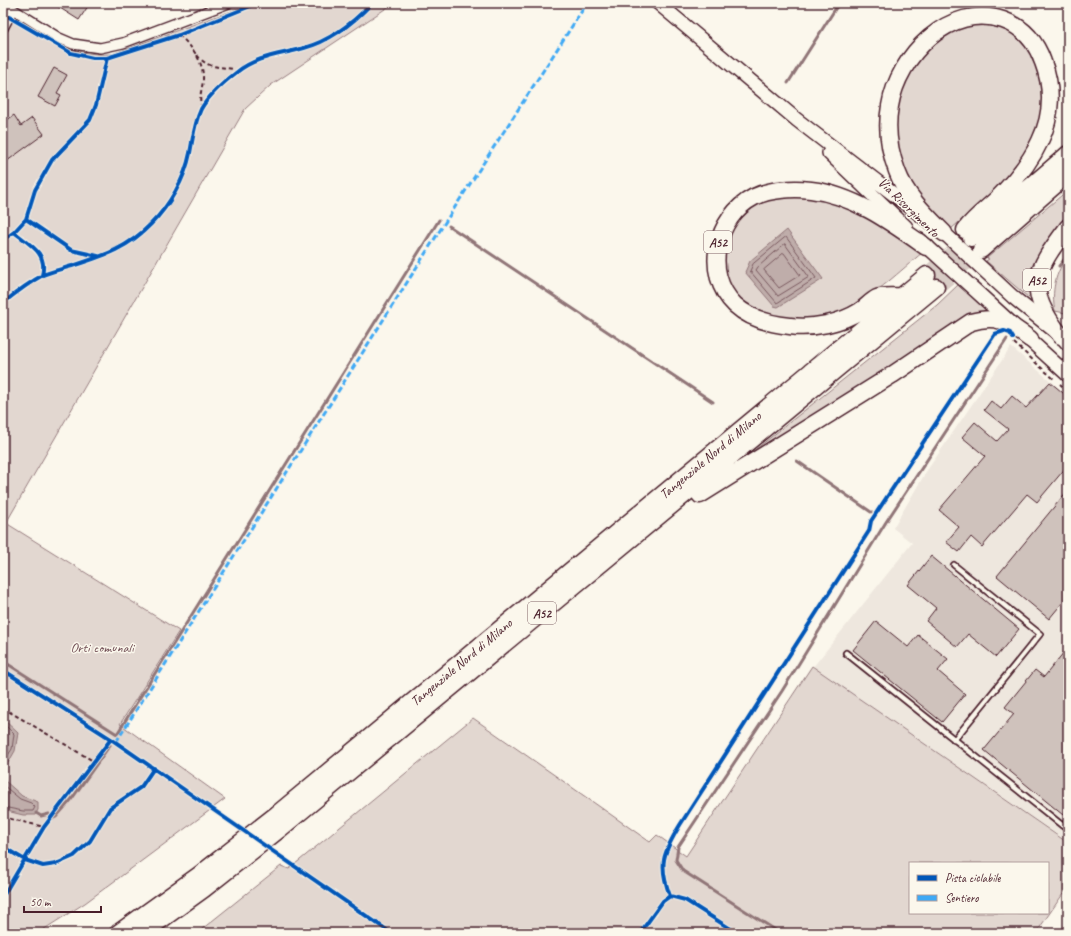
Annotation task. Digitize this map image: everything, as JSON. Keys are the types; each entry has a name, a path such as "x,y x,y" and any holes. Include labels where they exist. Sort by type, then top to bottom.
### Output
{"highway":[{"path":"944,233 911,197 897,172 891,153 888,135 890,105 901,74 918,48 929,38 954,22 969,17 984,16 1011,23 1023,30 1033,40 1040,52 1049,84 1049,113 1040,142 972,240"},
{"path":"972,240 1068,154"},
{"path":"972,240 1068,174"},
{"name":"A52","path":"901,296 878,298 851,315 817,325 792,327 767,321 739,308 724,290 716,265 719,238 727,221 748,201 767,193 811,190 845,199 884,218 926,247"},
{"name":"A52","path":"1065,340 1050,321 1042,306 1037,288 1040,266 1068,227"},
{"name":"Tangenziale Nord di Milano","path":"118,933 199,875 277,814 901,296 931,281 496,651 255,850 143,933"},
{"name":"A52","path":"496,651 557,610 698,496 760,455 892,374 960,328 982,318 998,319 1009,324 1030,339"}],"street":[{"path":"4,3 59,38 73,44 100,48 123,43 229,3"},
{"name":"Via Risorgimento","path":"658,3 797,120 944,233 1013,297 1065,340"},
{"path":"3,28 13,9"},
{"name":"Via Risorgimento","path":"797,120 926,247 1030,339 1068,375"}],"lane":[{"path":"954,565 1040,634 954,740"},
{"path":"846,653 1068,830"},
{"path":"1063,826 1068,821"}],"path":[{"path":"172,38 186,32"},
{"path":"179,35 194,49 202,68 199,101 202,108"},
{"path":"195,53 208,65 218,69 233,69 236,73"},
{"path":"231,77 240,69"},
{"path":"200,114 206,103"},
{"path":"1014,338 1014,345 1068,392"},
{"path":"3,708 95,762"},
{"path":"91,768 99,756"},
{"path":"3,817 44,827"},
{"path":"40,834 48,822"}],"shaded area":[{"path":"1011,347 1068,396 1068,842 813,667 912,543 893,528 926,472"},
{"path":"1068,919 1068,933 1058,933 1066,921"}],"green space":[{"name":"Orti comunali","path":"253,3 394,3 271,85 245,109 6,523 179,631 120,724 225,799 85,903 38,933 3,933 3,11 54,42 67,48 96,54 112,54"},
{"path":"996,22 1028,43 1041,75 1044,113 1025,159 1003,184 951,229 929,209 911,188 897,158 894,107 917,58 954,27"},
{"path":"1068,190 1068,220 1032,298 1029,298 986,261 989,259 987,258"},
{"path":"775,196 818,196 866,214 923,252 870,296 852,307 832,316 812,320 789,320 751,309 736,299 727,285 722,241 750,206"},
{"path":"1068,257 1068,329 1065,313 1055,311 1054,290 1057,275"},
{"path":"959,284 990,309 975,314 751,453 937,305"},
{"path":"812,666 1068,843 1065,891 1036,933 197,933 281,866 289,869 473,718 650,842 657,835 686,856"}],"water":[{"path":"787,230 823,279 778,307 774,306 745,272 750,261"},
{"path":"3,719 18,733 15,751 4,770 5,781 22,796 38,802 38,810 35,815 23,815 3,810"}],"building":[{"path":"52,3 90,3 79,20"},
{"path":"54,68 67,75 57,93 61,95 55,106 38,97"},
{"path":"14,115 21,126 32,118 44,134 3,164 3,123"},
{"path":"1050,382 1068,397 1068,465 1037,502 1027,494 982,547 971,537 959,552 946,542 959,527 939,510 985,456 962,437 975,422 997,441 1008,429 984,410 991,401 1001,409 1012,396 1026,408"},
{"path":"1068,490 1068,596 1049,619 997,576"},
{"path":"931,556 1019,629 996,657 968,634 957,647 926,621 936,608 908,585"},
{"path":"876,621 908,647 918,635 948,659 938,671 965,694 942,722 853,650"},
{"path":"1068,647 1068,810 1063,815 984,750 1014,714 1005,707 1035,670 1044,677"}],"waterway":[{"path":"788,83 839,3"},
{"path":"3,661 117,734 439,220"},
{"path":"449,226 713,402"},
{"path":"1059,266 1068,255"},
{"path":"780,933 683,871 676,860 678,847 782,691 886,522 1007,339"},
{"path":"797,461 871,512"},
{"path":"54,818 71,800 110,745"},
{"path":"36,813 41,816 49,814"}],"tunnel":[{"path":"927,275 971,238"},
{"path":"936,287 981,250"}],"marked path":[{"path":"116,742 444,224 587,3"}],"cycle path":[{"path":"9,17 71,53 93,58 107,58 179,35 258,3"},
{"path":"3,303 43,275 114,251 124,246 142,233 158,217 175,192 188,163 195,126 201,109 217,89 237,72 253,62 314,45 323,41 349,24 372,3"},
{"path":"3,240 14,232 26,219 35,190 52,160 90,120 96,105 107,58"},
{"path":"26,219 71,250 98,256"},
{"path":"14,232 40,255 43,267 42,275"},
{"path":"670,896 664,875 664,859 666,851 680,825 869,531 871,521 995,334 1004,331 1010,333 1013,338"},
{"path":"3,670 111,739 391,933"},
{"path":"3,896 44,827 111,739"},
{"path":"3,847 25,860 43,866 56,864 74,856 90,841 110,808 141,787 154,768"},
{"path":"640,933 663,901 670,896 685,900 737,933"}]}
